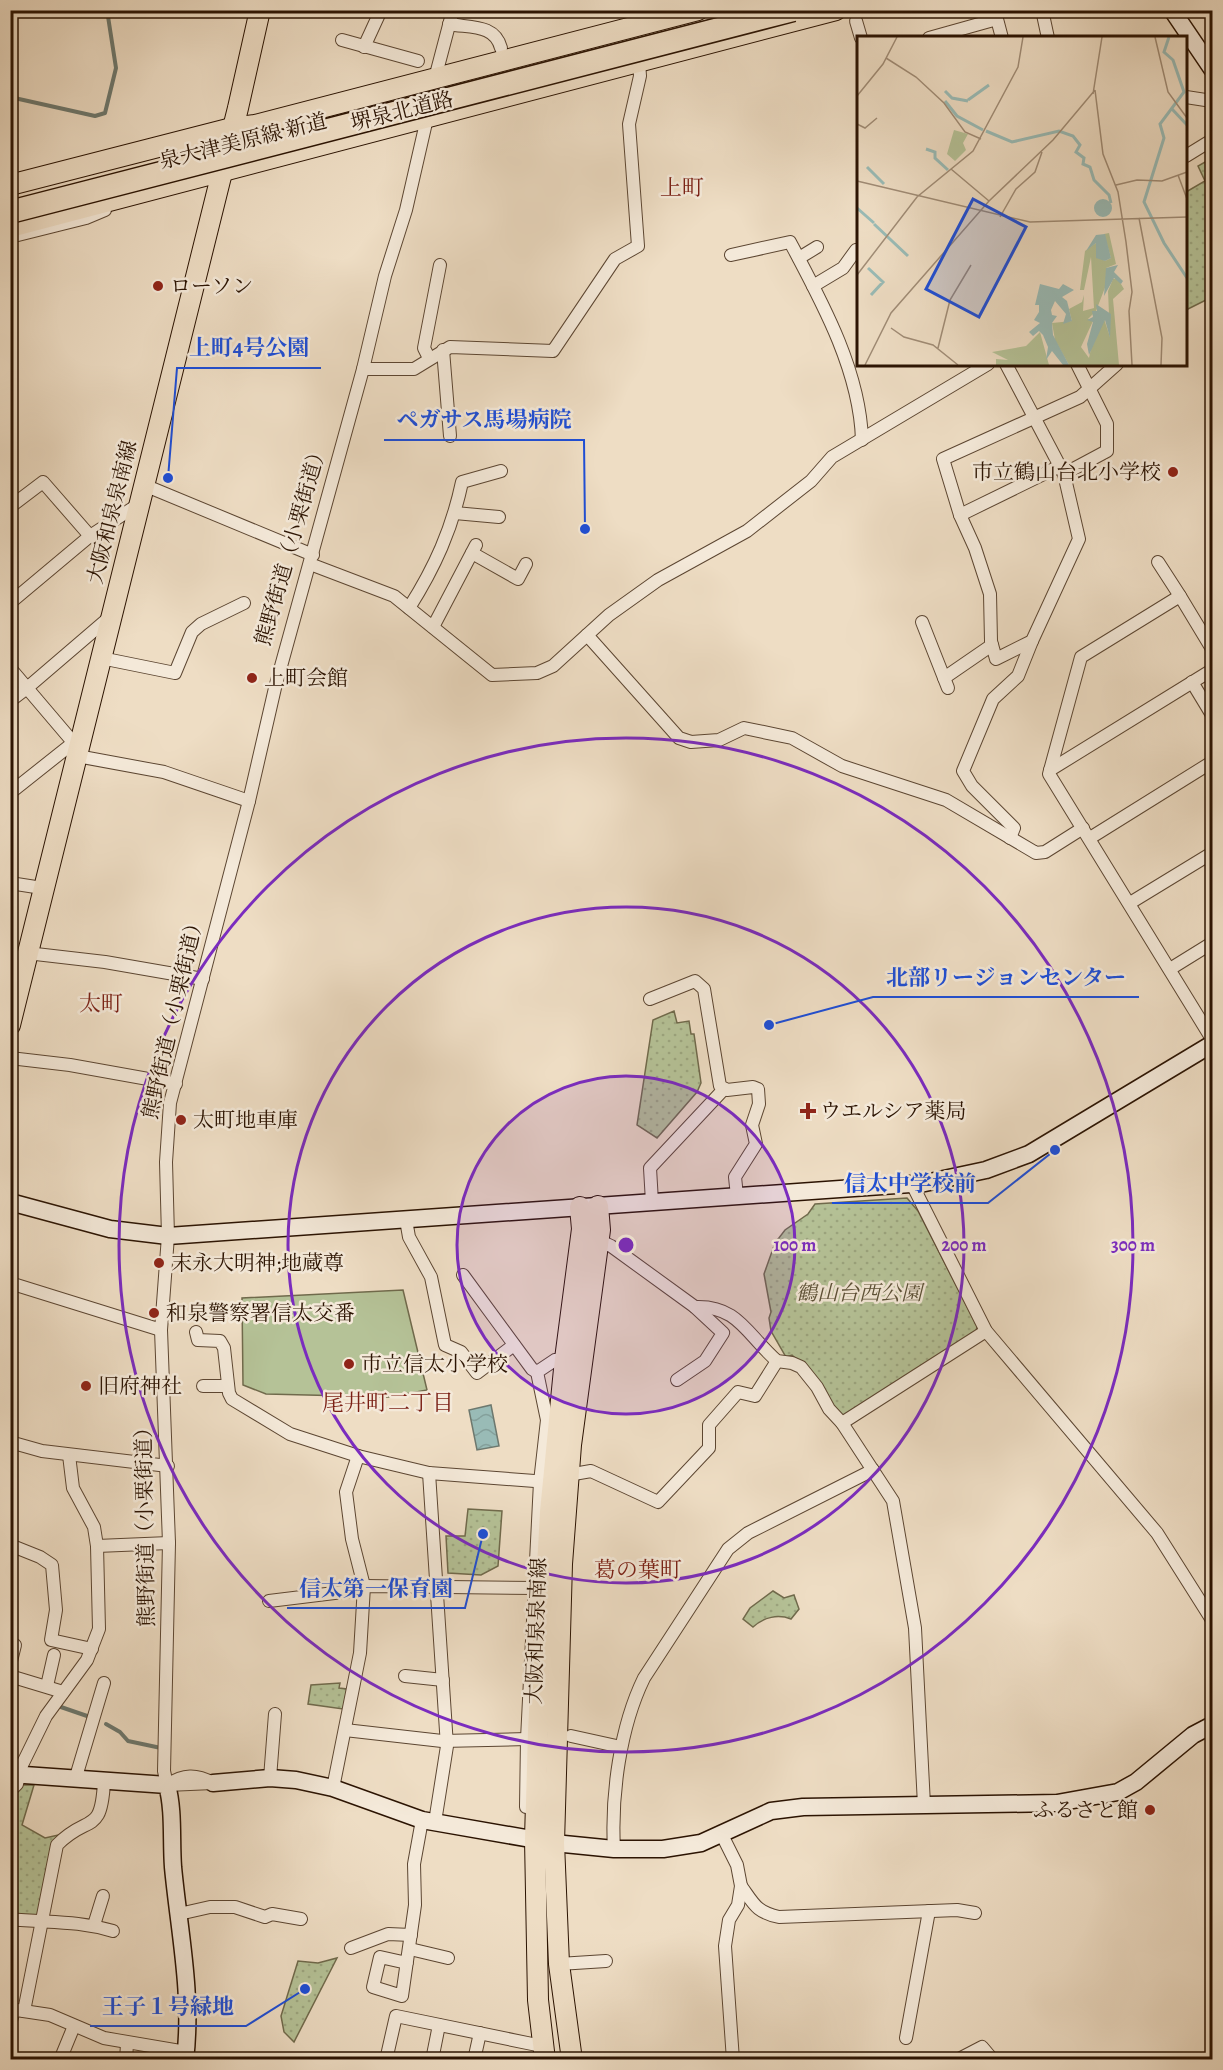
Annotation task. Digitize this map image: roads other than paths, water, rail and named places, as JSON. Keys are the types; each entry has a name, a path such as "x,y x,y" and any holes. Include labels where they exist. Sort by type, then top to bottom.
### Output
{"highway":[{"name":"堺泉北道路","path":"10,196 734,10"},
{"name":"堺泉北道路","path":"10,212 793,10"}],"main road":[{"name":"大阪和泉泉南線","path":"10,1025 260,10"},
{"name":"泉大津美原線 新道","path":"10,185 141,150 232,128 255,125 435,78 648,17 698,10"},
{"name":"泉大津美原線 新道","path":"10,226 836,10"},
{"path":"648,17 658,57"},
{"path":"639,62 648,17"},
{"name":"大阪和泉泉南線","path":"554,1479 579,1375 598,1240 589,1206"},
{"name":"大阪和泉泉南線","path":"543,2053 538,2000 562,1564 554,1479 565,1359 582,1229 589,1206"},
{"name":"大阪和泉泉南線","path":"545,1841 572,2060"}],"street":[{"path":"364,46 381,10"},
{"path":"1042,10 1048,36"},
{"path":"1172,10 1212,69"},
{"name":"熊野街道（小栗街道）","path":"185,2056 186,1972 173,1868 170,1799 164,1771 169,1543 168,1466 161,1330 168,1236 166,1162 170,1103 249,801 277,677 312,560 363,369 385,276 406,210 452,11"},
{"path":"936,36 998,18 1002,36"},
{"path":"856,21 860,36"},
{"path":"449,24 492,32 498,37 501,48"},
{"path":"342,40 418,61"},
{"path":"363,369 414,369 450,347 500,347 553,351 615,260 638,246 629,124 640,76 639,62"},
{"path":"1187,98 1212,100"},
{"path":"1187,153 1212,140"},
{"path":"10,176 71,160 141,150"},
{"path":"10,237 86,218 162,187"},
{"path":"731,255 790,242 813,286 851,376 862,418 862,440"},
{"path":"799,258 817,247"},
{"path":"813,286 843,268 856,250"},
{"path":"429,358 424,348 440,265"},
{"path":"443,350 450,436"},
{"path":"144,484 394,596 492,675 537,673 553,666 609,615 658,580 747,531 811,481 832,457 985,366"},
{"path":"1007,366 1062,470 1079,539 1018,676 993,699 963,771 972,786 1014,828 1010,838"},
{"path":"960,515 1107,451 1107,424 1078,366"},
{"path":"1032,641 996,659 992,645 990,594 975,548 960,515 943,459 1035,416 1080,398 1115,366"},
{"path":"409,608 433,570 455,513 462,482 501,471"},
{"path":"10,507 43,482 90,536"},
{"path":"10,603 90,536 139,504"},
{"path":"455,513 499,517"},
{"path":"433,627 474,549 518,579 526,564"},
{"path":"1158,562 1212,649"},
{"path":"1180,596 1081,657 1049,774 1212,1039"},
{"path":"101,658 175,673 192,632 201,624 244,603"},
{"path":"10,701 112,616"},
{"path":"922,622 946,683 992,645"},
{"path":"587,635 679,738 691,742 719,740 744,728 792,738 842,766 946,800 1036,853 1045,852 1087,833 1212,762"},
{"path":"10,668 78,752"},
{"path":"1050,770 1212,670"},
{"path":"1192,682 1212,715"},
{"path":"10,793 68,747 78,752 164,772 249,801"},
{"path":"1130,903 1212,853"},
{"path":"10,883 42,888"},
{"path":"1170,969 1212,943"},
{"path":"27,954 105,962 203,979"},
{"path":"650,999 694,981 700,983 704,990 719,1082 724,1089 753,1087 758,1089 759,1104 752,1125 756,1144 735,1177 736,1196"},
{"path":"10,1202 110,1229 168,1236 912,1184 978,1172 1029,1154 1212,1044"},
{"path":"10,1058 70,1065 176,1084"},
{"path":"652,1202 650,1168 724,1089"},
{"path":"912,1184 986,1330 1157,1533 1212,1620"},
{"path":"406,1220 409,1237 431,1277 445,1345 461,1352 477,1373 514,1345"},
{"path":"598,1240 611,1246 695,1307 723,1332 705,1361 677,1380"},
{"path":"463,1275 532,1370 537,1372"},
{"path":"10,1283 161,1330"},
{"path":"695,1307 710,1306 731,1314 777,1361 801,1367 817,1387 829,1409 842,1423 893,1501 915,1628 924,1805"},
{"path":"842,1423 986,1330"},
{"path":"196,1332 198,1340 220,1341 225,1348 228,1386 232,1399 290,1434 358,1456 429,1473 554,1479 591,1471 658,1502 709,1448 709,1425 738,1392 755,1396 777,1361"},
{"path":"537,1372 555,1360 565,1359"},
{"path":"537,1372 547,1420 554,1479 536,1588 527,1739 526,1818 545,1841"},
{"path":"203,1386 228,1386"},
{"path":"10,1442 69,1455 168,1466"},
{"path":"10,1791 15,1775 46,1716 92,1648 99,1629 97,1546 94,1527 74,1488 69,1455"},
{"path":"333,1788 360,1653 364,1586 351,1539 346,1492 358,1456"},
{"path":"614,1849 621,1747 634,1697 644,1677 728,1549 748,1533 873,1470"},
{"path":"407,1963 415,1905 414,1864 428,1821 446,1741 429,1473"},
{"path":"97,1546 169,1543"},
{"path":"10,1545 40,1557 52,1565 56,1610 51,1640 92,1648"},
{"path":"269,1601 359,1590 364,1586 536,1588"},
{"path":"10,1665 15,1646"},
{"path":"47,1686 54,1654"},
{"path":"10,1676 63,1692"},
{"path":"405,1676 443,1680"},
{"path":"75,1780 104,1683"},
{"path":"270,1778 275,1713"},
{"path":"15,1775 166,1785 270,1778 297,1780 333,1788 428,1821 545,1841 614,1849 663,1849 701,1843 771,1811 803,1807 1057,1803 1118,1792 1136,1782 1193,1735 1212,1725"},
{"path":"345,1730 446,1741 527,1739"},
{"path":"571,1736 621,1747"},
{"path":"10,2024 43,1922 57,1845 66,1836 99,1816 103,1809 104,1782"},
{"path":"722,1833 737,1865 741,1886 738,1905 729,1920 725,1946 733,2060"},
{"path":"741,1886 755,1907 764,1914 779,1917 957,1910 975,1913"},
{"path":"94,1925 103,1896"},
{"path":"179,1914 210,1907 235,1907 264,1917 272,1914 301,1919"},
{"path":"906,2038 929,1911"},
{"path":"10,1919 43,1922 68,1921 113,1931"},
{"path":"351,1948 388,1934 411,1935"},
{"path":"410,1949 448,1958"},
{"path":"559,1964 606,1961"},
{"path":"16,2010 50,2015 74,2026 127,2044 185,2056"},
{"path":"386,2060 396,2016 480,2033 543,2053"},
{"path":"432,2060 439,2025"},
{"path":"60,2060 74,2026"},
{"path":"474,2060 480,2033"},
{"path":"126,2060 127,2044"},
{"path":"957,2060 982,2047 993,2060"}],"water":[{"path":"491,1405 499,1446 477,1450 469,1410"}],"waterway":[{"path":"10,97 95,116 105,113 116,68 107,10"},
{"path":"58,1706 90,1717"},
{"path":"106,1724 120,1732 128,1741 161,1748"}],"place":[{"name":"ローソン","path":"158,286"},
{"name":"市立鶴山台北小学校","path":"1173,472"},
{"name":"上町4号公園","path":"168,478"},
{"name":"ペガサス馬場病院","path":"585,529"},
{"name":"上町会館","path":"252,678"},
{"name":"北部リージョンセンター","path":"769,1025"},
{"name":"ウエルシア薬局","path":"808,1111"},
{"name":"太町地車庫","path":"181,1120"},
{"name":"信太中学校前","path":"1055,1150"},
{"name":"末永大明神;地蔵尊","path":"159,1263"},
{"name":"和泉警察署信太交番","path":"154,1313"},
{"name":"市立信太小学校","path":"349,1364"},
{"name":"旧府神社","path":"86,1386"},
{"name":"信太第一保育園","path":"483,1534"},
{"name":"ふるさと館","path":"1150,1810"},
{"name":"王子１号緑地","path":"305,1989"}],"district":[{"name":"上町","path":"682,188"},
{"name":"太町","path":"101,1004"},
{"name":"尾井町二丁目","path":"388,1403"},
{"name":"葛の葉町","path":"638,1570"}],"park label":[{"name":"鶴山台西公園","path":"859,1293"}]}
